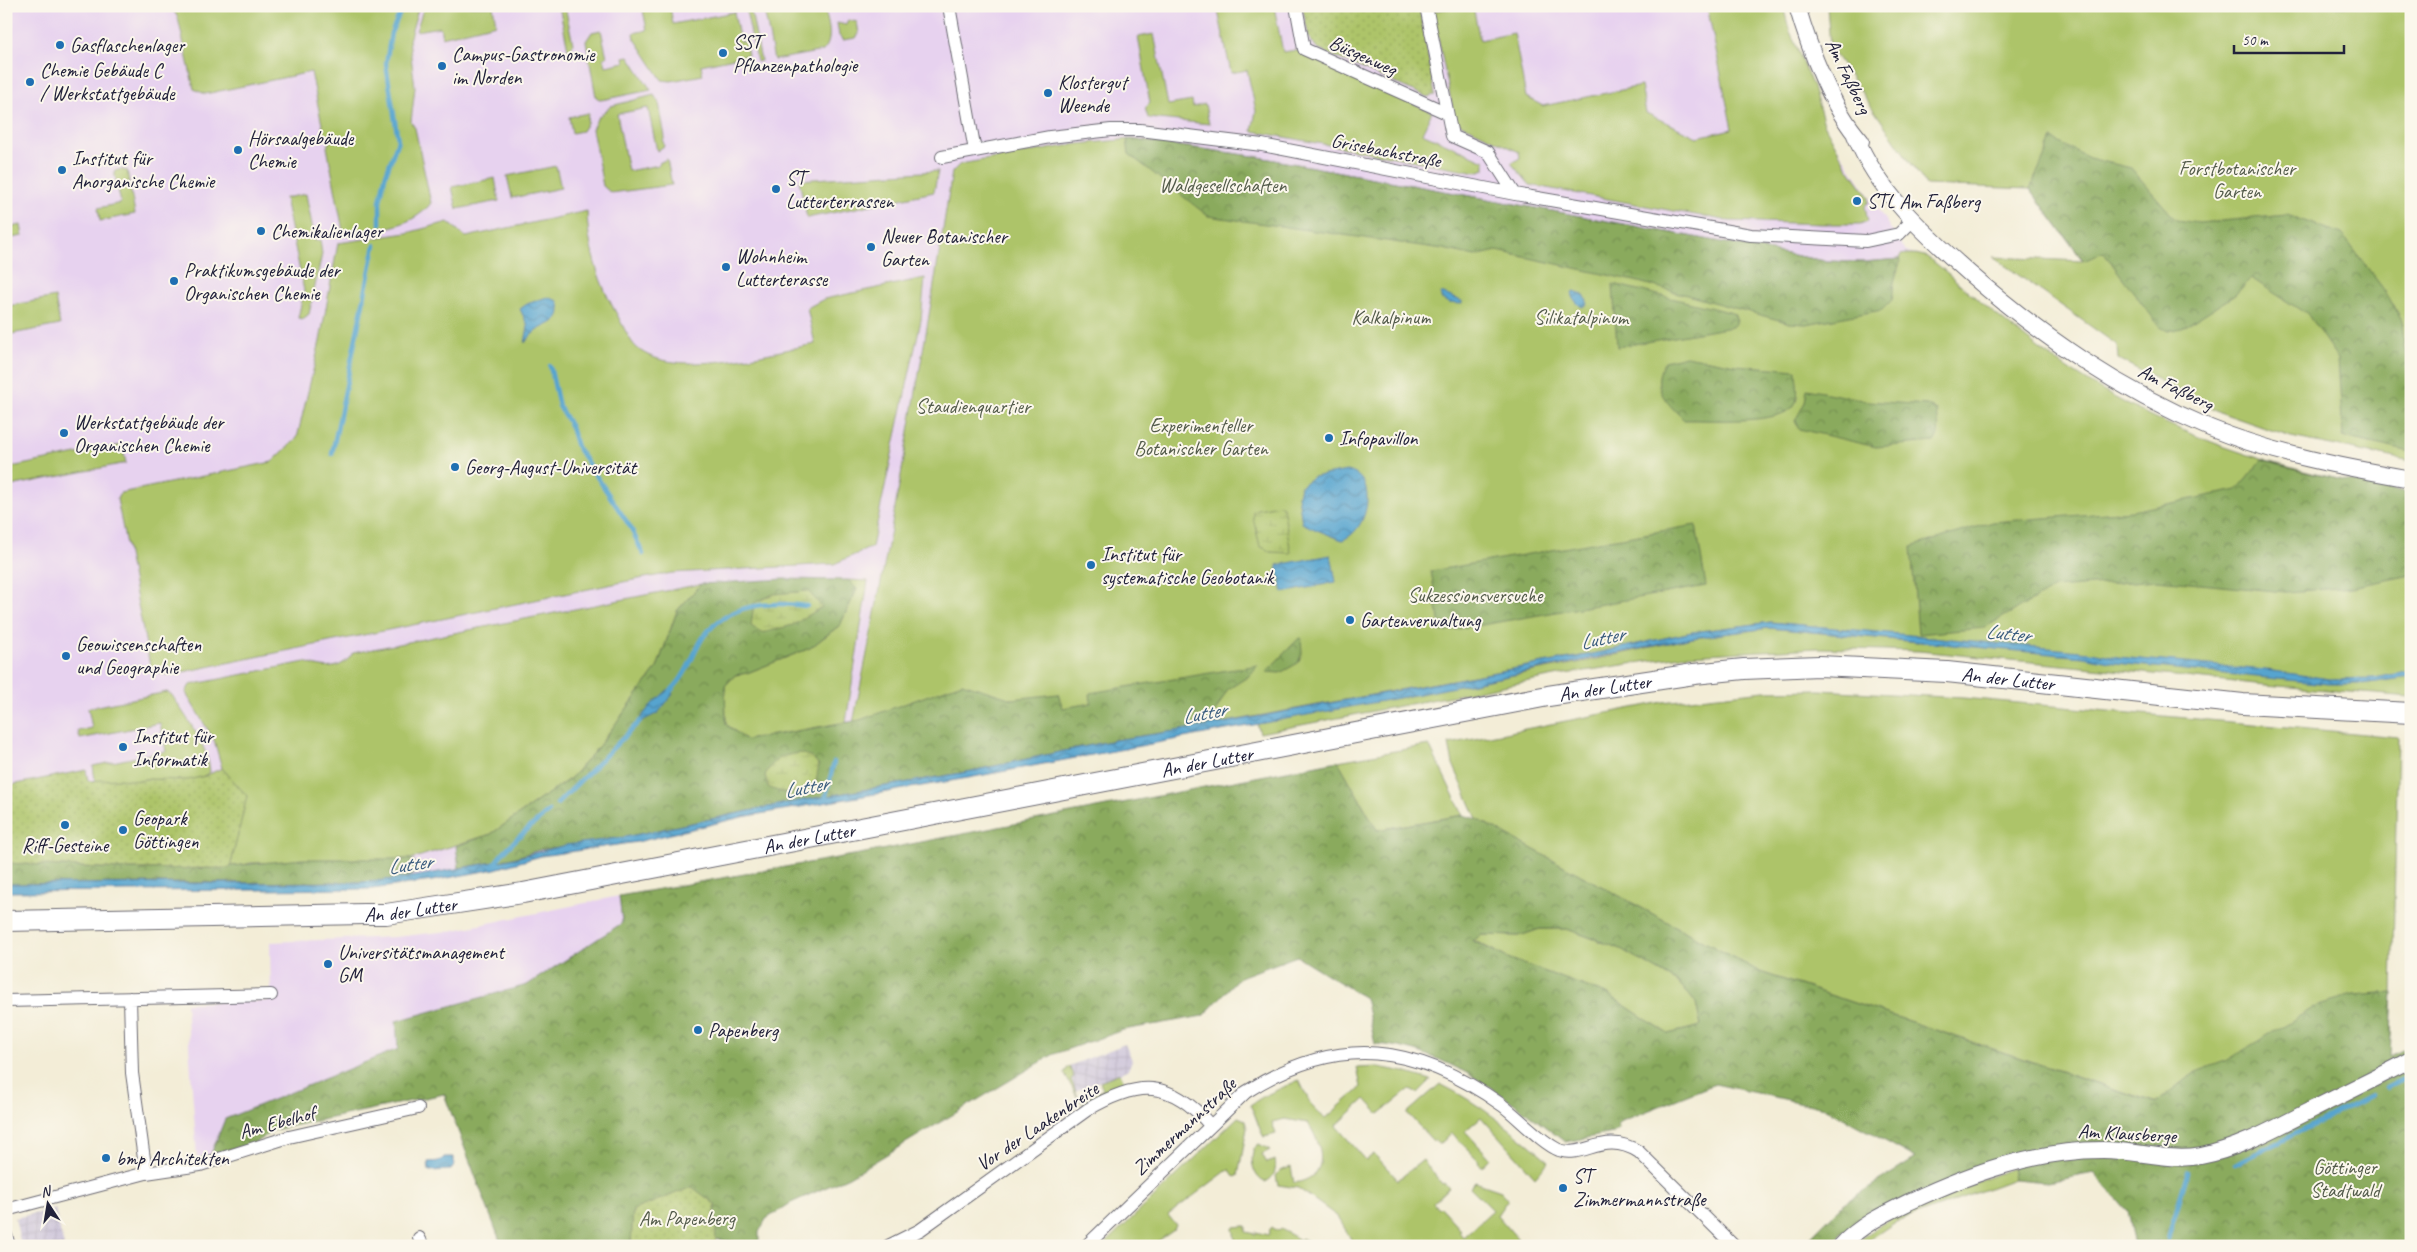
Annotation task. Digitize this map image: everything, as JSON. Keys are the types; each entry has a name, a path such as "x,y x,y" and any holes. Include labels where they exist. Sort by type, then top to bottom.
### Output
{"main road":[{"name":"An der Lutter","path":"6,920 379,914 424,908 523,893 860,830 1548,696 1694,674 1744,669 1819,666 1938,672 2243,704 2411,714"}],"street":[{"path":"949,6 974,151"},
{"name":"Büsgenweg","path":"1296,6 1304,49 1447,114"},
{"path":"1426,6 1452,136 1488,152 1515,194"},
{"name":"Am Faßberg","path":"1797,6 1825,80 1855,135 1915,218 1956,262 2021,318 2084,362 2141,395 2210,428 2302,457 2411,479"},
{"name":"Grisebachstraße","path":"942,157 1072,134 1140,130 1262,145 1515,194 1751,235 1822,239 1876,232 1915,218"},
{"path":"6,1001 271,995"},
{"path":"130,998 132,1073 146,1173"},
{"name":"Zimmermannstraße","path":"1086,1246 1238,1098 1253,1087 1276,1074 1314,1059 1370,1053 1412,1059 1460,1078 1478,1088 1560,1150 1575,1151 1609,1143 1633,1148 1734,1246"},
{"name":"Am Klausberge","path":"1841,1246 1863,1226 1880,1216 1935,1190 1996,1166 2075,1151 2105,1150 2190,1157 2223,1150 2265,1133 2411,1060"},
{"name":"Vor der Laakenbreite","path":"888,1246 920,1230 1088,1110 1117,1094 1143,1088 1162,1090 1190,1104 1210,1125"},
{"name":"Am Ebelhof","path":"6,1210 146,1173 200,1165 289,1137 418,1108"},
{"path":"6,1235 8,1246"}],"shaded area":[{"name":"Georg-August-Universität","path":"6,6 1783,6 1789,29 1813,87 1824,124 1835,144 1906,252 1918,254 1907,254 1901,259 1863,262 1825,261 1253,156 1132,139 1077,144 960,164 952,172 920,383 838,794 405,878 6,884"},
{"path":"619,896 623,923 527,985 397,1021 398,1049 226,1119 211,1154 197,1158 186,1003 271,1001 270,942 395,937 450,931"},
{"path":"1125,1044 1132,1060 1128,1070 1075,1091 1069,1066"},
{"path":"55,1209 64,1246 21,1246 15,1218"}],"green space":[{"path":"171,6 419,6 409,40 415,87 411,122 415,128 431,203 423,212 403,223 392,227 344,236 327,147 331,138 324,134 311,72 205,94 194,89 178,18"},
{"path":"424,6 493,6 496,24 442,37 440,27 416,31"},
{"path":"559,6 565,6 573,44 569,54"},
{"path":"651,6 670,6 673,24 734,12 740,42 745,41 748,55 701,65 703,75 671,81 662,80 635,39 634,33 647,30 643,10 651,8"},
{"path":"745,6 750,6 761,61 757,62"},
{"path":"800,6 824,6 829,29 827,46 823,51 774,60 765,14"},
{"path":"1217,6 1274,6 1283,52 1296,50 1432,112 1422,133 1485,161 1485,169 1476,172 1252,131 1256,111 1247,70 1231,73"},
{"path":"1302,6 1419,6 1435,95 1427,97 1317,49 1309,38"},
{"path":"1457,6 1473,6 1480,40 1514,33 1526,97 1543,106 1641,86 1646,113 1697,137 1732,129 1707,6 1783,6 1789,29 1813,87 1824,124 1845,163 1869,197 1869,202 1865,206 1868,221 1860,224 1823,224 1729,221 1530,185 1511,163 1520,158 1519,152 1459,123 1454,115 1433,13"},
{"name":"Forstbotanischer Garten","path":"1827,6 2411,6 2411,461 2291,437 2222,413 2118,359 2117,345 1993,257 2083,261 2030,189 1926,185 1830,47"},
{"path":"848,20 857,22 859,34 856,38 843,40 839,36 837,23 846,25"},
{"path":"601,30 607,57 604,58 606,66 625,62 624,57 629,56 651,90 601,100 596,97 586,41 592,32"},
{"path":"1154,34 1168,105 1192,101 1193,107 1205,104 1209,124 1148,118 1145,108 1150,103 1138,37"},
{"path":"654,95 659,103 665,137 663,141 664,146 657,151 648,108 617,114 628,171 659,165 659,163 667,159 672,185 611,193 603,186 592,129 598,117 611,106"},
{"path":"588,113 587,123 582,131 572,133 569,117"},
{"name":"Waldgesellschaften","path":"1127,139 1253,156 1825,261 1863,262 1901,259 1894,282 1892,300 1882,310 1806,324 1790,323 1635,281 1497,251 1475,256 1443,249 1208,216 1129,154"},
{"name":"Experimenteller Botanischer Garten","path":"1132,139 1253,156 1825,261 1863,262 1900,259 1901,255 1908,254 1927,257 2053,359 2136,409 2224,447 2270,462 2364,485 2411,493 2411,697 2266,685 1919,651 1818,648 1687,655 1565,674 1260,733 1257,724 1593,660 1692,638 1769,628 1918,642 1832,628 1771,622 1692,632 1592,654 838,794 900,484 952,172 960,164 1077,144"},
{"path":"2052,139 2089,158 2131,168 2176,220 2199,223 2287,215 2342,234 2385,291 2402,320 2404,347 2411,366 2411,452 2343,437 2338,359 2308,315 2251,278 2235,295 2182,328 2168,331 2160,327 2103,252 2084,261 2030,189"},
{"path":"556,166 561,188 512,198 507,176"},
{"path":"123,169 123,171 127,170 135,214 100,221 98,208 121,203 114,171"},
{"path":"938,171 934,192 807,218 799,180"},
{"path":"495,178 499,201 457,209 452,187"},
{"path":"306,194 315,241 320,240 322,254 309,314 303,319 298,318 304,291 285,198"},
{"path":"587,211 589,237 594,262 608,297 628,335 637,348 653,357 674,362 723,361 815,344 807,308 824,299 925,278 921,320 872,547 834,564 672,573 168,675 154,672 150,665 117,499 120,493 272,462 297,438 320,341 338,243 407,233 448,222 466,237"},
{"path":"21,225 23,236 6,239 6,228"},
{"path":"1613,284 1729,312 1734,314 1737,321 1732,327 1617,347"},
{"path":"6,296 8,306 55,297 60,325 6,335"},
{"path":"1686,356 1736,365 1796,370 1798,392 1795,404 1788,411 1776,416 1744,420 1684,420 1671,407 1662,394 1659,387 1659,379 1660,371 1665,361"},
{"path":"1807,389 1868,401 1927,405 1937,411 1938,435 1934,442 1876,447 1799,429 1795,421 1805,402"},
{"path":"122,445 126,463 6,487 6,478 13,476 11,467"},
{"path":"2262,460 2303,472 2411,493 2411,575 2352,587 2286,592 2157,580 2054,588 1984,628 1918,634 1911,547 1993,522 2132,511 2237,490"},
{"path":"1279,505 1283,507 1291,553 1271,552 1260,546 1253,518 1253,510"},
{"name":"Sukzessionsversuche","path":"1696,525 1706,586 1441,632 1431,571"},
{"path":"784,579 848,580 857,589 840,625 810,648 747,673 735,675 725,686 726,724 746,740 860,720 962,683 1012,699 1058,694 1063,708 1091,703 1090,693 1258,665 1249,676 1227,690 1208,726 1115,740 967,772 787,803 625,837 539,850 506,860 459,868 456,846 491,834 572,777 599,746 657,668 677,611 701,584"},
{"path":"848,580 868,581 846,722 746,740 726,724 725,686 735,675 747,673 810,648 840,625 857,589"},
{"path":"701,584 677,611 657,668 599,746 572,777 491,834 411,859 251,863 230,868 246,796 222,768 214,740 186,692 190,685 305,662 325,667 338,666 353,653"},
{"path":"808,591 822,607 793,625 762,633 751,626 754,603 774,594"},
{"path":"1301,638 1302,653 1298,663 1280,673 1266,672"},
{"path":"1820,690 1963,698 2398,737 2391,1036 2196,1072 2157,1103 1760,972 1477,819 1453,764 1449,744 1663,702 1764,691"},
{"path":"167,692 172,695 201,742 210,772 187,781 144,779 142,781 95,781 93,766 166,751 160,723 80,739 78,731 92,728 88,708"},
{"path":"1429,745 1463,815 1377,830 1338,761"},
{"path":"801,753 812,757 819,765 816,781 799,791 793,792 781,792 768,787 765,775 772,764 779,758"},
{"name":"Göttinger Stadtwald","path":"1338,761 1377,830 1463,815 1477,819 1760,972 2156,1103 2196,1072 2225,1061 2318,1005 2353,995 2393,992 2390,1056 2411,1046 2411,1246 2135,1246 2128,1211 2094,1173 2047,1182 2014,1179 2012,1168 2049,1148 1867,1216 1842,1233 1832,1246 1801,1246 1844,1203 1916,1158 1825,1108 1715,1084 1622,1121 1617,1125 1620,1128 1613,1133 1565,1142 1499,1093 1452,1065 1402,1048 1375,1044 1365,998 1297,956 1240,977 1203,1016 1123,1030 1054,1054 849,1177 791,1203 766,1219 759,1232 759,1246 715,1239 715,1204 633,1210 631,1246 502,1246 444,1094 274,1130 255,1143 211,1154 225,1119 398,1049 396,1021 527,985 622,923 619,896 865,853","holes":["1540,929 1567,929 1621,949 1678,982 1696,1003 1701,1026 1668,1034 1609,995 1510,959 1473,941 1481,935 1519,936"]},
{"name":"Geopark Göttingen","path":"222,768 247,796 230,868 121,869 6,863 6,786 86,770 88,781 118,779 141,781 144,779 188,780 205,776"},
{"path":"302,859 411,859 416,863 418,870 400,879 363,882 6,884 6,863 121,869 211,868"},
{"path":"1540,929 1567,929 1621,949 1678,982 1696,1003 1701,1026 1668,1034 1609,995 1510,959 1473,940 1481,935 1519,936"},
{"path":"1069,1066 1074,1077 1071,1079 1079,1100 1064,1073"},
{"path":"1378,1067 1431,1080 1418,1093 1410,1089 1379,1114 1365,1099 1336,1126 1366,1160 1374,1154 1398,1180 1423,1160 1442,1184 1444,1183 1449,1188 1433,1203 1438,1209 1440,1207 1461,1230 1459,1232 1463,1237 1493,1210 1470,1187 1475,1182 1501,1191 1508,1199 1497,1215 1524,1246 1355,1246 1338,1217 1298,1188 1278,1185 1276,1176 1280,1171 1291,1167 1294,1183 1306,1180 1314,1174 1319,1168 1320,1160 1317,1142 1308,1123 1285,1119 1272,1122 1276,1134 1264,1137 1250,1105 1264,1096 1299,1080 1310,1103 1325,1119 1361,1087 1357,1068"},
{"path":"1120,1073 1124,1081 1083,1103 1079,1100 1103,1090 1100,1081"},
{"path":"1440,1084 1483,1109 1549,1161 1535,1177 1481,1117 1465,1131 1490,1158 1482,1167 1479,1161 1452,1133 1439,1145 1435,1140 1433,1141 1407,1113"},
{"path":"1238,1117 1245,1120 1247,1128 1238,1176 1235,1177 1229,1169 1168,1215 1176,1225 1174,1230 1151,1246 1103,1246"},
{"path":"1259,1144 1270,1150 1262,1154 1267,1163 1275,1160 1276,1167 1274,1173 1271,1179 1265,1182 1261,1180 1254,1170 1252,1158 1255,1147"},
{"path":"2012,1168 2014,1179 1894,1223 1860,1246 1850,1246 1895,1215"},
{"name":"Am Papenberg","path":"692,1187 715,1204 716,1246 631,1246 633,1210"},
{"path":"1246,1226 1246,1232 1256,1234 1256,1232 1268,1235 1271,1227 1279,1231 1281,1229 1300,1240 1302,1238 1311,1245 1236,1246 1233,1227"}],"water":[{"path":"1575,291 1585,296 1588,304 1582,307 1578,304 1572,294"},
{"path":"1441,293 1462,301 1462,304 1449,303 1441,299"},
{"path":"547,297 558,301 560,313 555,321 536,331 525,343 528,326 520,309 527,304"},
{"path":"1347,471 1357,475 1364,483 1367,493 1367,505 1358,527 1351,535 1342,540 1302,523 1298,496 1300,486 1313,477"},
{"path":"1331,555 1336,582 1283,593 1277,565"},
{"path":"1771,622 2091,652 2118,657 2266,670 2330,679 2373,678 2411,671 2411,677 2362,684 2328,684 2115,663 2083,657 1769,628 1692,638 1420,694 968,778 742,817 637,842 541,856 495,869 432,881 372,889 6,892 6,884 363,882 405,878 506,860 566,845 625,837 787,803 967,772 1115,740 1208,726 1592,654 1692,632"},
{"path":"669,689 673,694 658,713 636,724 651,705"},
{"path":"444,1157 454,1157 454,1166 451,1170 429,1171 428,1162 441,1161"}],"waterway":[{"path":"380,224 380,201 385,177 398,140 386,64 391,33 403,6"},
{"path":"332,454 375,245"},
{"path":"550,366 559,406 571,427 577,447 631,528 643,554"},
{"path":"667,695 679,682 704,636 725,617 751,607 765,605 793,604 807,606"},
{"path":"557,804 640,721"},
{"name":"Lutter","path":"825,800 834,762"},
{"path":"493,866 512,844 549,811"},
{"path":"2387,1088 2411,1076"},
{"path":"2235,1164 2371,1096"},
{"path":"2168,1239 2188,1171"}],"place":[{"name":"Gasflaschenlager","path":"60,45"},
{"name":"SST Pflanzenpathologie","path":"723,53"},
{"name":"Campus-Gastronomie im Norden","path":"442,66"},
{"name":"Chemie Gebäude C / Werkstattgebäude","path":"30,82"},
{"name":"Klostergut Weende","path":"1048,93"},
{"name":"Hörsaalgebäude Chemie","path":"238,150"},
{"name":"Institut für Anorganische Chemie","path":"62,170"},
{"name":"ST Lutterterrassen","path":"776,189"},
{"name":"STL Am Faßberg","path":"1857,201"},
{"name":"Chemikalienlager","path":"261,231"},
{"name":"Neuer Botanischer Garten","path":"871,247"},
{"name":"Wohnheim Lutterterasse","path":"726,267"},
{"name":"Praktikumsgebäude der Organischen Chemie","path":"174,281"},
{"name":"Werkstattgebäude der Organischen Chemie","path":"64,433"},
{"name":"Infopavillon","path":"1329,438"},
{"name":"Georg-August-Universität","path":"455,467"},
{"name":"Institut für systematische Geobotanik","path":"1091,565"},
{"name":"Gartenverwaltung","path":"1350,620"},
{"name":"Geowissenschaften und Geographie","path":"66,656"},
{"name":"Institut für Informatik","path":"123,747"},
{"name":"Riff-Gesteine","path":"65,825"},
{"name":"Geopark Göttingen","path":"123,830"},
{"name":"Universitätsmanagement GM","path":"328,964"},
{"name":"Papenberg","path":"698,1030"},
{"name":"bmp Architekten","path":"106,1158"},
{"name":"ST Zimmermannstraße","path":"1563,1188"}],"park label":[{"name":"Kalkalpinum","path":"1391,317"},
{"name":"Silikatalpinum","path":"1581,317"},
{"name":"Staudienquartier","path":"973,406"}]}
